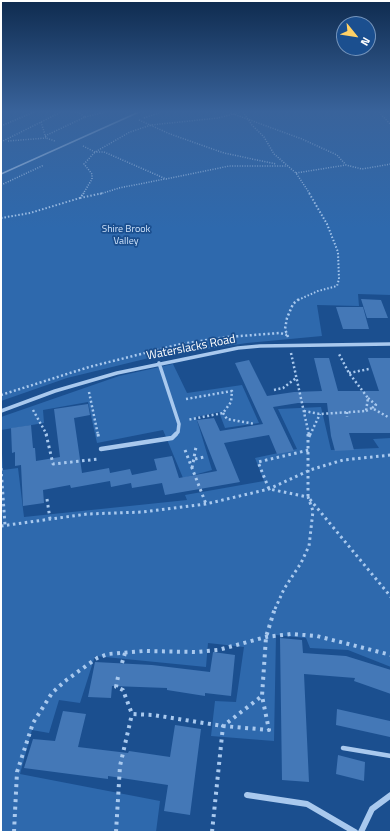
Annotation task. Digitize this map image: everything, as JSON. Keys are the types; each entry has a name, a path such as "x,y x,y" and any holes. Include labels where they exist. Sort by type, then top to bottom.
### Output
{"street":[{"name":"Waterslacks Road","path":"1,411 55,391 117,373 159,363 260,346 391,344"},
{"path":"101,447 172,438 178,432 179,424 159,363"},
{"path":"247,795 307,804 355,832"},
{"path":"361,832 372,809 391,795"}],"lane":[{"path":"1,174 49,151"},
{"path":"343,748 391,756"}],"path":[{"path":"218,151 287,166"},
{"path":"272,151 296,173 299,180 314,200 327,224 338,252 340,279 337,286 300,298 293,304 286,318 285,329 288,341"},
{"path":"327,151 337,155 345,162 346,165"},
{"path":"80,198 86,191 92,179 92,174 86,169 84,164 95,152 104,152 166,179"},
{"path":"296,173 346,165 362,169 391,164"},
{"path":"1,218 30,213 119,188 229,166 287,166"},
{"path":"132,714 154,715 223,726 269,730 262,696 266,637 273,613 284,589 301,563 308,546 313,511 308,497 310,470 309,437 291,351"},
{"path":"304,411 320,414 347,412 366,410 372,408 376,404 368,398 349,373 339,353"},
{"path":"349,373 369,369"},
{"path":"274,390 283,388 297,378"},
{"path":"186,399 232,391 231,402 223,413 187,420"},
{"path":"89,392 101,447"},
{"path":"366,410 368,398"},
{"path":"372,408 388,417"},
{"path":"33,410 48,437 53,464 103,458"},
{"path":"347,412 347,417"},
{"path":"223,413 227,419 254,424"},
{"path":"309,437 320,414"},
{"path":"192,468 195,459 196,447"},
{"path":"185,450 206,504"},
{"path":"269,490 258,462 309,450"},
{"path":"1,468 3,526 106,512 143,512 206,504 269,490 310,470 343,460 391,455"},
{"path":"195,459 204,457"},
{"path":"269,490 308,497 391,597"},
{"path":"47,499 50,519"},
{"path":"14,832 17,772 32,723 52,693 88,663 97,658 108,654 125,652 196,652 218,650 266,637 291,634 316,636 391,654"},
{"path":"122,663 125,652"},
{"path":"116,832 120,766 132,714 123,690 116,687 118,677"},
{"path":"212,832 223,726 262,696"}],"green space":[{"name":"Shire Brook Valley","path":"1,151 391,151 391,295 358,294 359,306 317,305 322,336 247,343 153,357 67,378 1,401"},
{"path":"173,364 187,393 242,385 259,423 225,428 219,412 196,417 212,470 183,478 163,430 97,443 88,402 43,410 44,423 1,430 1,417 119,376"},
{"path":"321,407 331,450 379,448 373,439 391,438 391,667 348,650 310,648 306,638 276,635 274,741 211,736 215,701 236,702 244,647 208,643 206,667 95,656 80,703 59,700 49,733 32,730 20,774 160,801 156,832 1,832 1,437 3,470 18,468 24,517 187,500 185,495 264,481 255,458 297,449 278,409"}],"building":[{"path":"361,299 381,300 388,318 367,318"},
{"path":"336,307 363,307 369,329 343,329"},
{"path":"314,358 329,358 338,391 379,391 368,358 391,358 391,433 349,433 354,450 335,451 331,436 327,403 298,403 273,407 294,451 277,454 269,435 224,443 240,482 165,495 162,483 132,488 131,483 111,487 110,481 71,488 70,485 43,490 44,503 23,506 21,465 15,466 15,452 12,453 11,428 31,425 36,461 60,457 54,409 88,404 90,415 74,418 82,473 109,468 110,473 130,469 132,475 157,470 154,459 172,456 179,478 217,471 197,420 214,418 220,431 263,424 235,363 249,360 267,396 294,392 322,391"},
{"path":"280,638 302,640 303,653 346,656 391,670 391,694 354,681 355,678 304,674 309,782 282,780"},
{"path":"213,652 235,655 231,696 205,693 205,696 167,690 167,688 112,686 111,698 88,697 95,662 152,665 210,672"},
{"path":"337,709 390,721 390,737 336,725"},
{"path":"63,711 86,714 78,747 128,753 129,751 170,757 175,725 201,729 190,815 164,811 168,785 108,776 108,779 24,768 33,739 55,741"},
{"path":"338,755 365,762 364,781 336,774"}]}
